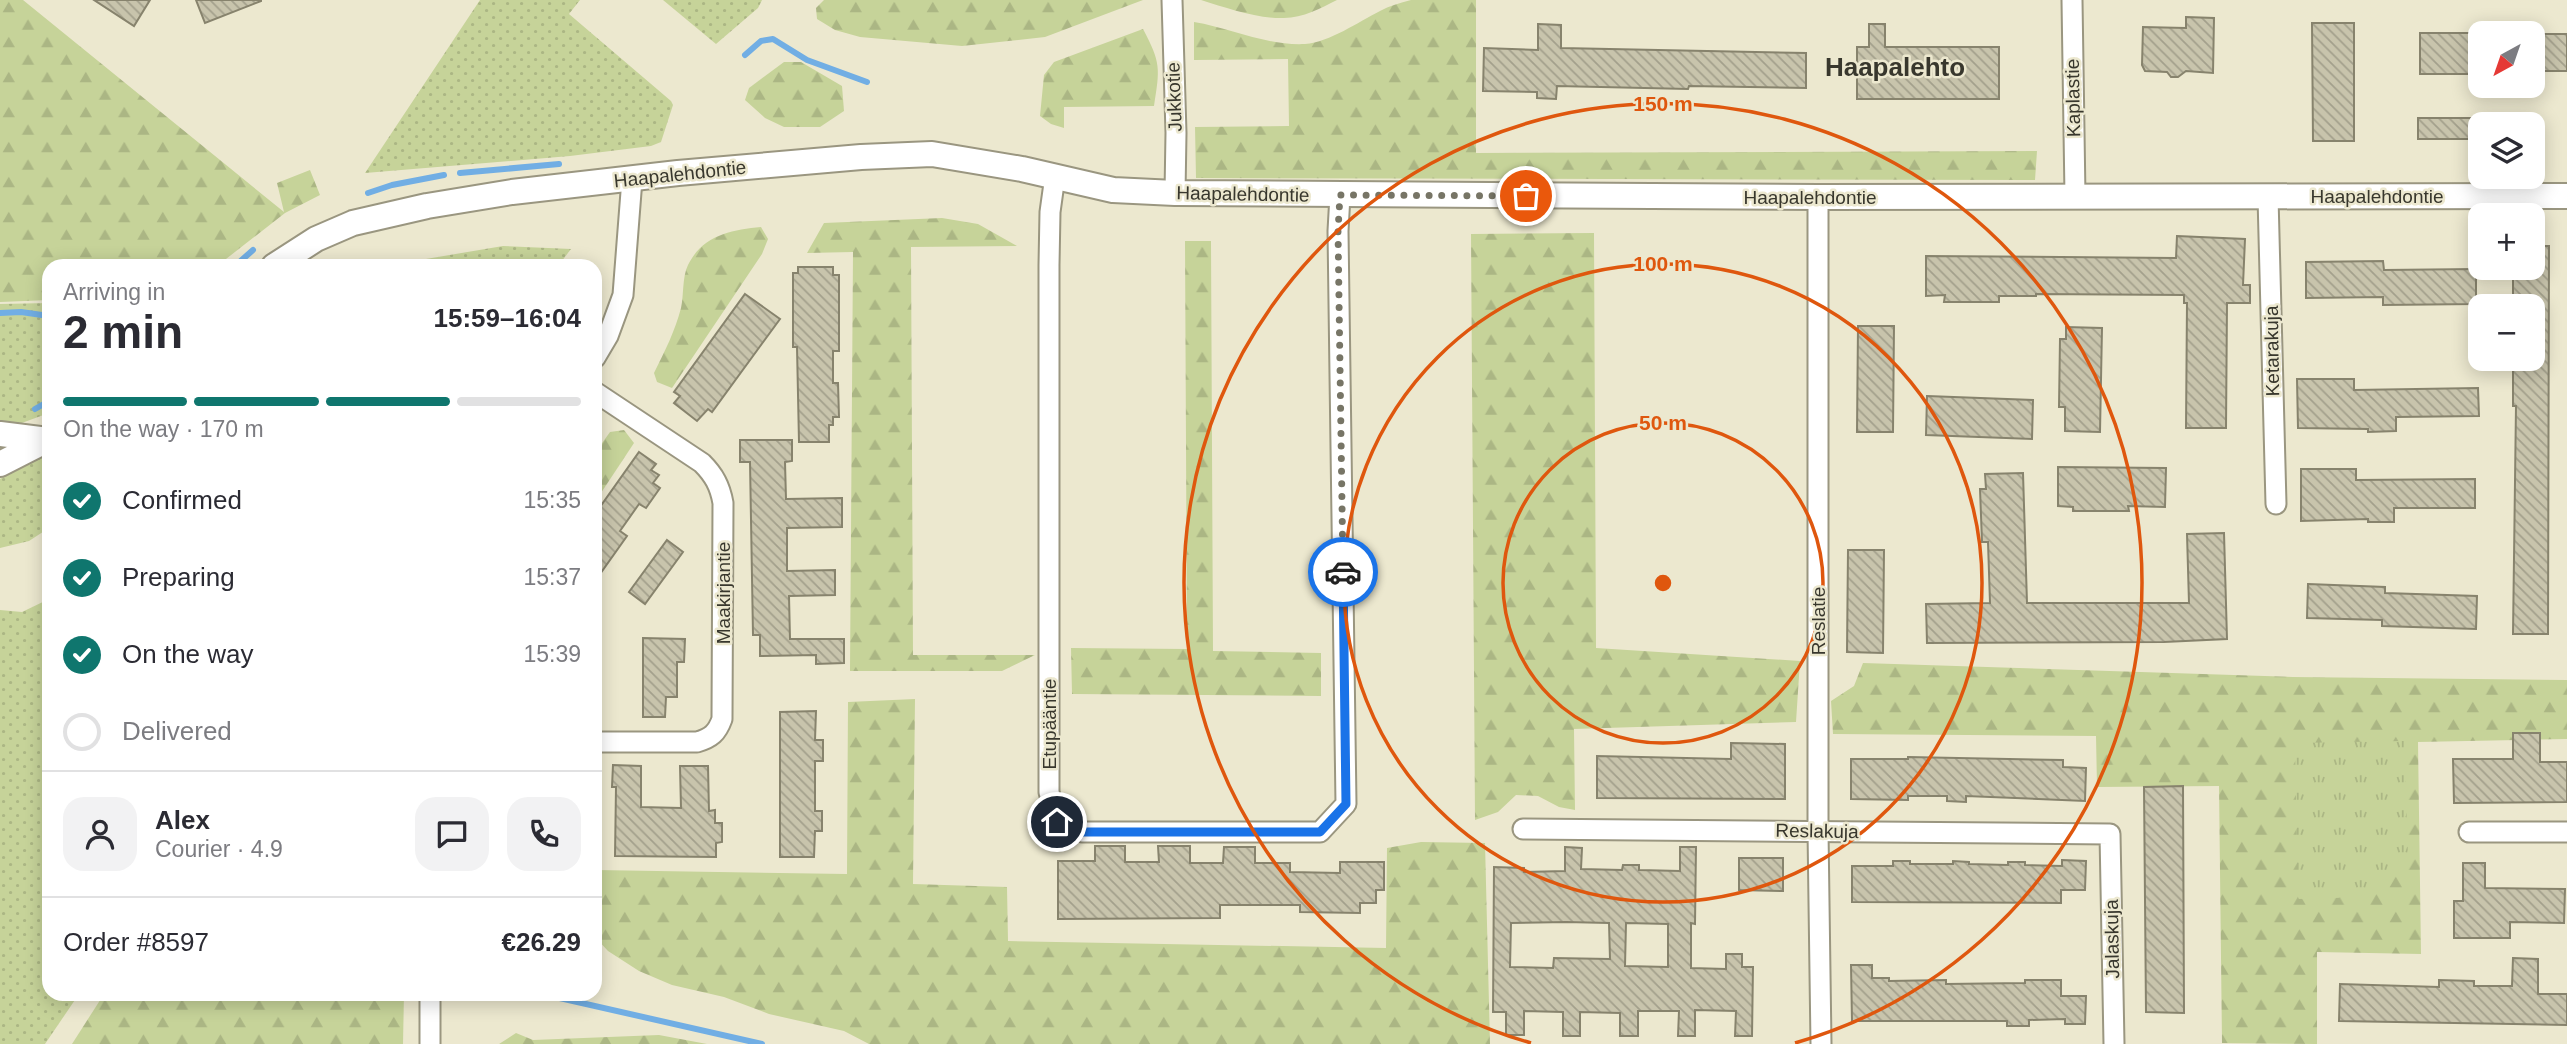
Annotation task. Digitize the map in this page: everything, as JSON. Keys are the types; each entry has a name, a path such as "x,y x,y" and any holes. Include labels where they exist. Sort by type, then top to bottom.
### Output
{"street":[{"name":"Jukkotie","path":"1172,0 1175,193"},
{"name":"Kaplastie","path":"2072,0 2075,196"},
{"name":"Haapalehdontie","path":"285,259 316,239 353,223 427,206 500,194 861,157 932,154 1055,176 1113,190 1175,193 1818,197 2567,196"},
{"name":"Etupääntie","path":"1055,176 1050,212 1049,265 1049,792 1057,822 1083,832 1320,832 1346,804 1338,231 1340,195"},
{"path":"602,346 623,295 632,179"},
{"name":"Reslatie","path":"1818,197 1818,831 1821,1044"},
{"name":"Ketarakuja","path":"2268,197 2276,504"},
{"name":"Maakirjantie","path":"602,397 702,463 716,481 723,503 722,719 718,731 708,739 697,742 602,742"},
{"path":"0,434 42,438"},
{"path":"0,464 42,443"},
{"name":"Reslakuja","path":"1523,829 2110,834"},
{"path":"2469,832 2567,832"},
{"name":"Jalaskuja","path":"2110,834 2114,1044"},
{"path":"430,1001 430,1044"}],"green space":[{"path":"0,0 23,0 284,212 277,183 310,170 320,195 285,213 226,259 42,259 42,300 0,302"},
{"path":"480,0 580,0 569,14 671,101 673,105 661,142 651,146 570,156 365,173"},
{"path":"663,0 762,0 758,8 716,44"},
{"path":"824,0 1143,0 1045,37 962,46 860,37 835,30 817,19 816,8"},
{"path":"1201,0 1337,0 1291,18 1274,18 1253,15"},
{"path":"1411,0 1476,0 1476,153 2037,151 2035,180 1196,178 1195,127 1289,126 1288,59 1194,60 1194,22 1263,40 1305,44 1334,36 1383,9"},
{"path":"1143,29 1158,66 1154,106 1064,107 1064,128 1051,124 1040,116 1044,75 1054,62"},
{"path":"784,62 801,62 842,86 844,111 820,127 784,127 765,118 745,100 749,88"},
{"path":"942,218 978,224 1017,246 911,247 913,655 1035,655 1002,671 850,671 853,252 807,253 824,223"},
{"path":"761,227 768,239 762,254 672,388 657,382 654,373 676,325 686,270 694,255 719,236"},
{"path":"1594,233 1596,648 1800,661 1796,722 1574,729 1575,810 1559,807 1538,796 1516,795 1498,812 1475,820 1471,234"},
{"path":"1185,241 1211,241 1213,651 1321,653 1321,696 1072,694 1071,648 1187,649"},
{"path":"503,246 571,249 563,259 426,259"},
{"path":"42,303 42,416 19,424 0,425 0,304"},
{"path":"624,430 634,443 602,491 602,443 610,432"},
{"path":"42,455 42,533 29,541 0,548 0,479"},
{"path":"42,602 42,1001 74,1001 45,1044 0,1044 0,610 22,612"},
{"path":"1863,663 2293,677 2567,680 2567,739 2418,742 2421,954 2317,952 2317,1044 2222,1043 2219,786 2097,787 2096,736 1833,734 1831,701 1854,686"},
{"path":"915,699 913,884 1007,887 1008,941 1386,948 1387,848 1421,842 1485,843 1490,1044 869,1044 844,1031 769,1014 724,997 672,985 639,971 608,951 602,945 602,870 847,874 848,702"},
{"path":"2404,741 2408,857 2369,897 2298,899 2295,743"},
{"path":"100,1001 404,1001 403,1044 72,1044"},
{"path":"516,1033 533,1040 659,1035 707,1044 499,1044"}],"building":[{"path":"94,0 150,0 134,26"},
{"path":"196,0 261,0 261,1 205,23"},
{"path":"2186,17 2214,18 2213,73 2186,71 2178,77 2171,77 2167,72 2145,71 2142,65 2143,27 2186,28"},
{"path":"2312,23 2354,23 2354,141 2313,141"},
{"path":"1538,24 1561,25 1561,48 1806,53 1806,88 1557,86 1556,99 1537,98 1537,92 1483,91 1484,48 1538,50"},
{"path":"1869,24 1885,24 1885,47 1999,47 1999,99 1857,99 1857,47 1869,47"},
{"path":"2420,33 2468,33 2468,74 2420,74"},
{"path":"2545,34 2567,34 2567,71 2545,71"},
{"path":"2418,118 2468,118 2468,139 2418,139"},
{"path":"2177,236 2245,239 2243,285 2250,285 2250,303 2227,303 2226,428 2186,428 2187,303 2184,303 2184,295 2036,294 1999,296 1999,302 1944,302 1945,295 1926,296 1926,256 2176,258"},
{"path":"2545,246 2549,246 2548,634 2513,634 2516,406 2513,406 2513,371 2545,371 2545,294 2513,294 2513,280 2545,280"},
{"path":"2383,261 2384,270 2468,269 2468,280 2476,280 2476,294 2468,294 2468,304 2383,305 2383,297 2306,298 2306,262"},
{"path":"798,267 833,267 833,275 839,275 839,351 833,351 833,383 838,383 839,417 833,417 833,425 829,425 829,442 799,442 797,347 793,347 793,273 798,273"},
{"path":"745,294 780,319 712,412 708,409 697,421 674,403 680,396 674,392"},
{"path":"1858,326 1894,326 1893,432 1857,432"},
{"path":"2066,327 2102,328 2100,432 2065,431 2065,407 2059,407 2060,339 2066,339"},
{"path":"2297,379 2354,379 2354,390 2478,388 2479,416 2396,417 2396,431 2298,428"},
{"path":"1927,396 2033,400 2032,439 1926,435"},
{"path":"740,440 792,440 792,461 785,462 786,499 842,498 842,527 787,528 787,571 835,570 835,595 789,596 790,639 844,639 844,663 816,664 816,655 760,656 760,635 753,635 750,462 740,462"},
{"path":"639,452 656,464 651,470 659,475 653,483 660,488 646,508 639,504 620,531 627,536 602,571 602,504"},
{"path":"2058,467 2166,468 2165,507 2128,506 2129,511 2073,511 2073,507 2058,506"},
{"path":"2301,469 2356,469 2356,480 2475,479 2475,508 2394,508 2394,522 2368,522 2368,519 2301,521"},
{"path":"2023,473 2027,603 2189,603 2187,534 2224,533 2227,639 2164,642 1927,643 1926,604 1990,603 1988,542 1982,542 1980,489 1986,489 1985,474"},
{"path":"667,540 683,552 645,604 629,592"},
{"path":"1848,550 1884,550 1883,653 1847,652"},
{"path":"2308,584 2385,587 2385,593 2477,596 2476,629 2382,626 2382,620 2307,618"},
{"path":"643,638 685,639 684,662 677,662 677,697 666,697 665,717 643,717"},
{"path":"816,711 815,740 823,740 823,761 815,761 815,811 822,811 822,831 815,831 814,857 780,857 780,712"},
{"path":"2513,733 2540,733 2540,762 2567,762 2567,802 2454,803 2453,759 2513,759"},
{"path":"1731,743 1785,744 1785,799 1597,798 1597,756 1731,759"},
{"path":"1908,757 2063,760 2063,767 2086,768 2085,801 1966,796 1966,802 1947,801 1947,796 1908,796 1908,800 1851,799 1851,759"},
{"path":"613,765 641,766 641,807 681,808 680,766 708,766 709,811 715,810 715,823 722,823 722,842 716,843 716,857 615,856 616,787 612,787"},
{"path":"2183,786 2184,1013 2146,1012 2144,787"},
{"path":"1095,846 1125,846 1125,862 1159,862 1158,846 1190,846 1190,863 1223,863 1224,847 1255,847 1255,863 1290,863 1290,872 1340,873 1340,862 1384,862 1384,890 1376,890 1376,903 1360,903 1360,913 1300,912 1300,905 1220,905 1220,918 1058,919 1058,861 1095,861"},
{"path":"1565,847 1582,848 1581,869 1622,870 1623,865 1639,865 1639,870 1680,871 1680,847 1696,847 1695,924 1691,923 1691,968 1726,969 1726,954 1742,954 1742,967 1753,967 1752,1036 1735,1036 1736,1011 1695,1010 1695,1036 1678,1036 1679,1011 1638,1011 1638,1036 1620,1036 1620,1013 1580,1012 1580,1036 1563,1036 1563,1012 1524,1011 1524,1035 1506,1035 1506,1012 1493,1012 1494,867 1524,868 1524,872 1565,871","holes":["1511,923 1609,923 1610,959 1554,958 1553,968 1510,967","1626,923 1668,924 1668,967 1625,966"]},
{"path":"1739,858 1783,858 1783,891 1739,890"},
{"path":"2062,860 2086,861 2085,890 2061,890 2061,903 1852,902 1852,866 1893,866 1893,861 1910,861 1910,864 1953,864 1953,861 2008,865 2008,862 2025,862 2025,865 2062,866"},
{"path":"2463,863 2485,863 2485,888 2565,889 2564,923 2510,922 2510,938 2454,938 2454,901 2463,901"},
{"path":"2513,958 2538,959 2538,994 2567,994 2567,1025 2339,1021 2340,984 2439,987 2439,980 2474,981 2474,986 2512,986"},
{"path":"1851,965 1872,965 1872,978 1889,978 1889,981 1946,980 1946,984 2061,980 2061,996 2086,996 2085,1024 2065,1024 2065,1019 2029,1020 2029,1026 2007,1026 2007,1021 1852,1021"}],"waterway":[{"path":"745,55 761,41 773,39 807,60 867,82"},
{"path":"460,173 559,164"},
{"path":"368,193 392,185 444,175"},
{"path":"243,259 253,250"},
{"path":"0,313 42,315"},
{"path":"35,409 42,405"},
{"path":"573,1001 762,1044"}],"way so far":[{"path":"1343,572 1338,231 1340,195 1526,196"}],"district":[{"name":"Haapalehto","path":"1895,67"}],"route":[{"path":"1057,822 1083,832 1320,832 1346,804 1343,572"}]}
